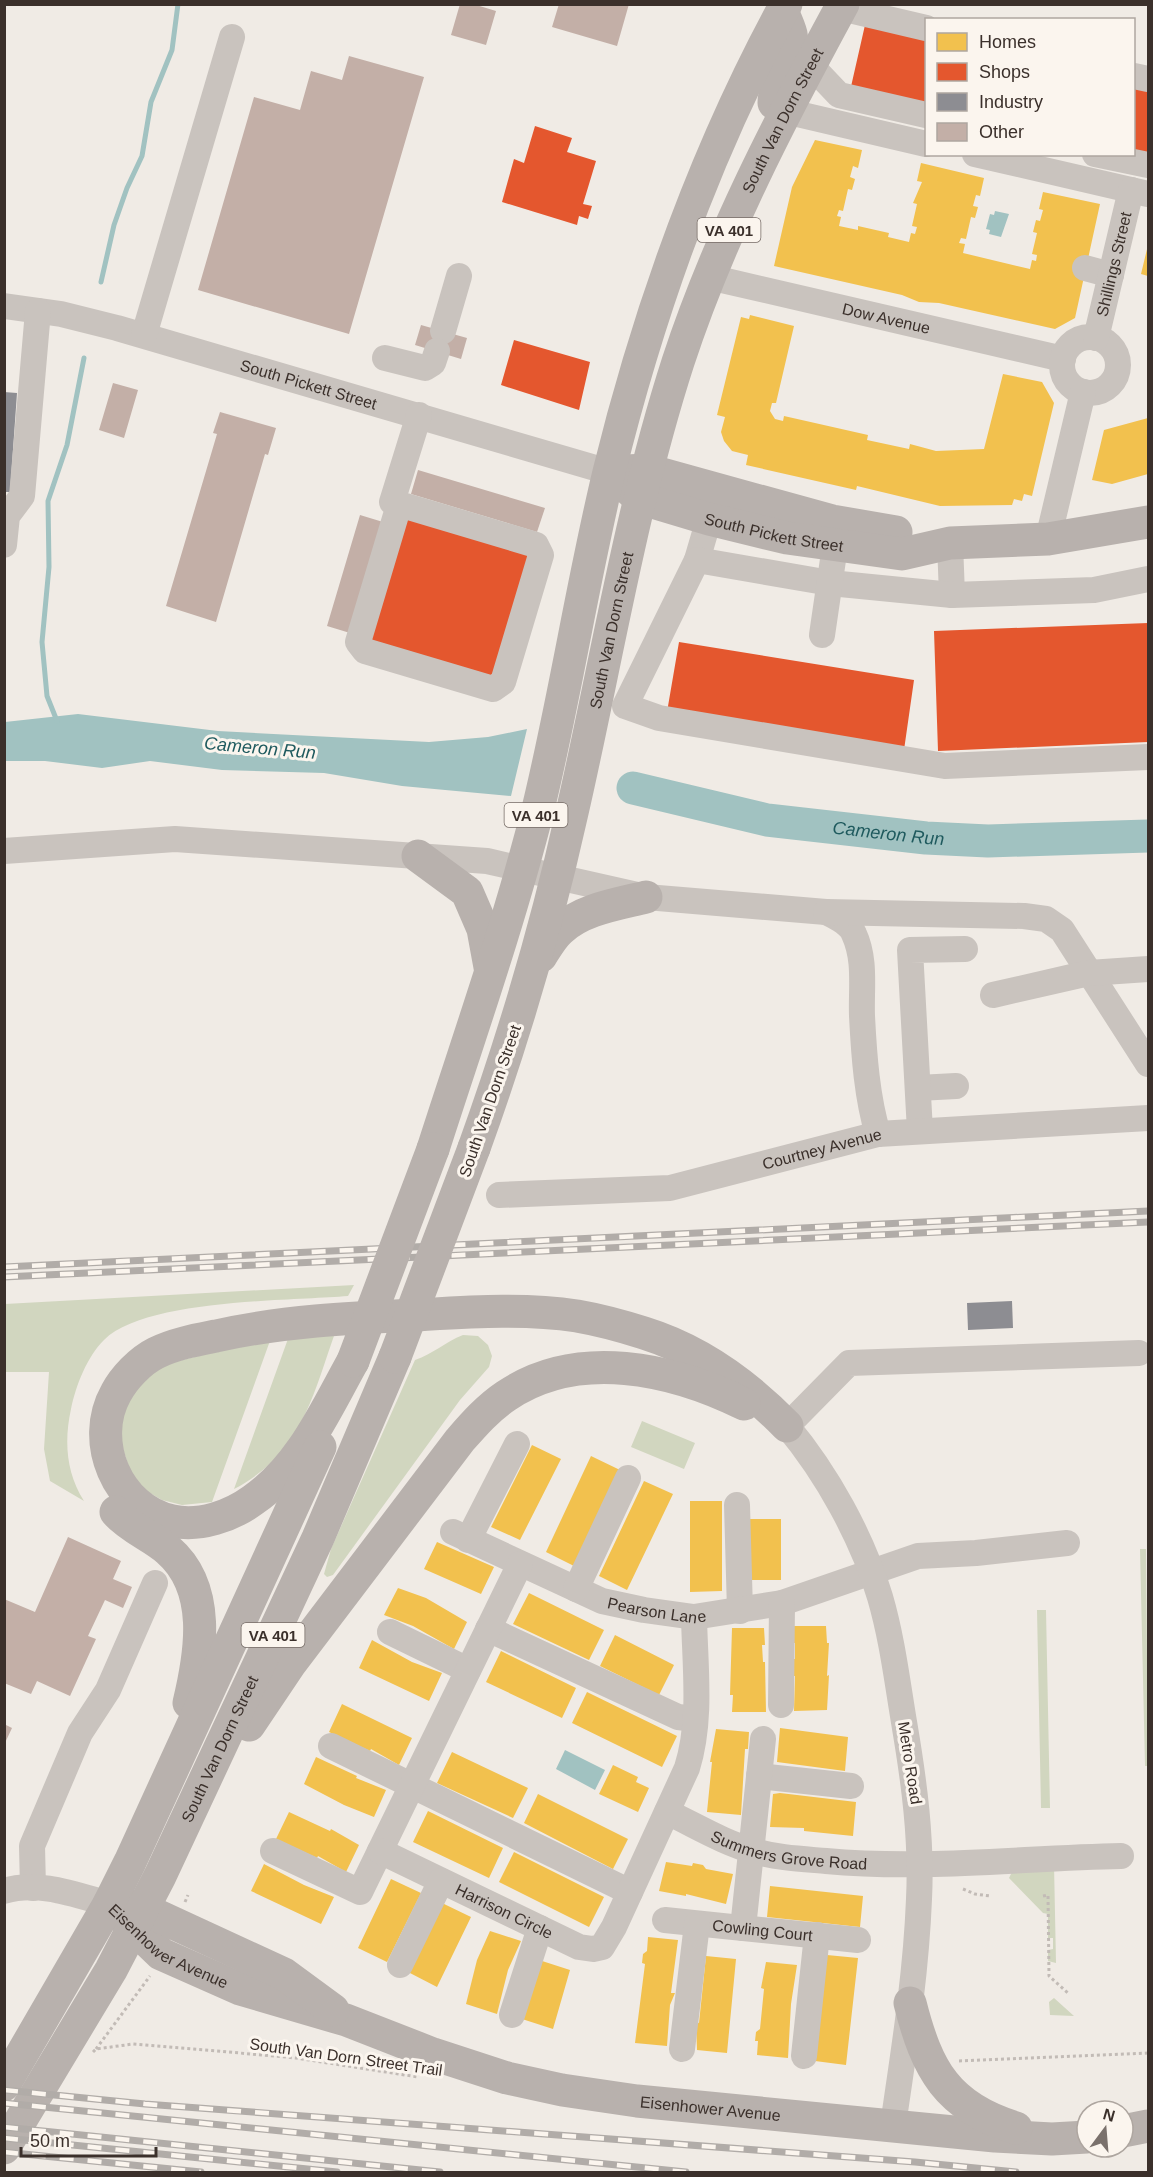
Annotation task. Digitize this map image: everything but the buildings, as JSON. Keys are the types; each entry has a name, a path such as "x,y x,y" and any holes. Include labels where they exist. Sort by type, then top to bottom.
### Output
{"main road":[{"name":"South Van Dorn Street","path":"4,2148 138,1918 195,1803 318,1538 395,1357 441,1241 502,1071 557,877 643,484 678,362 709,277 742,200 842,6"},
{"name":"South Van Dorn Street","path":"9,2077 109,1904 311,1468 433,1149 522,869 538,806 609,472 649,333 684,226 725,122 784,8"},
{"path":"780,123 774,92 791,47 791,35 784,8"},
{"name":"South Pickett Street","path":"609,472 643,484 950,543"},
{"name":"South Pickett Street","path":"643,484 709,519 787,538 902,554 950,543 1048,539 1149,522"},
{"path":"418,856 467,892 483,929 491,969"},
{"path":"529,973 567,923 597,910 646,897"},
{"path":"352,1361 311,1437 293,1464 273,1485 252,1502 228,1515 205,1521 170,1521 149,1512 134,1501 120,1484 111,1466 105,1446 104,1428 108,1410 116,1392 127,1377 155,1353 199,1339 267,1325 340,1318 490,1312 577,1316 647,1333 707,1361 746,1388 787,1426"},
{"path":"169,1775 186,1717 199,1656 201,1629 198,1608 192,1585 181,1564 168,1550 120,1516 102,1497 92,1476 86,1455 87,1416 98,1382 123,1352 137,1342 156,1334 188,1327 221,1323 267,1325"},
{"path":"195,1803 290,1664 460,1440 487,1410 508,1394 532,1382 579,1370 632,1369 663,1373 694,1383 787,1426"},
{"name":"Eisenhower Avenue","path":"109,1904 138,1918 161,1954 240,1989 346,2020 474,2068 562,2090 637,2101 893,2125 1052,2139 1075,2138"},
{"path":"910,2003 926,2056 955,2096 972,2109 1003,2124 1052,2139"}],"street":[{"path":"842,6 925,27"},
{"path":"144,335 232,37"},
{"path":"808,69 819,74 839,94 925,115"},
{"path":"780,123 925,144"},
{"path":"984,156 1140,192"},
{"path":"1105,156 1149,165"},
{"name":"Shillings Street","path":"1096,338 1111,275 1140,192"},
{"path":"1086,268 1111,275"},
{"path":"385,358 425,368 433,363 459,276"},
{"name":"Dow Avenue","path":"709,277 1063,359"},
{"name":"South Pickett Street","path":"4,306 38,310 144,335 609,472"},
{"path":"5,542 7,516 22,496 38,310"},
{"path":"1096,338 1114,351 1117,372 1105,389 1091,393 1083,392 1067,380 1063,371 1063,359 1074,343 1083,339 1096,338"},
{"path":"1048,539 1083,392"},
{"path":"399,505 358,642 365,651 493,690 503,682 541,555 536,546 392,502 419,415"},
{"path":"709,519 697,560 625,706 659,718 945,766 1149,757"},
{"path":"950,543 951,595"},
{"path":"822,635 836,546"},
{"path":"697,560 830,583 951,595 1094,590 1149,579"},
{"path":"4,851 175,839 487,861 646,897 826,912 1024,916 1046,919 1062,930 1149,1064"},
{"path":"826,912 840,918 854,931 862,956 862,1017 871,1108 878,1134"},
{"path":"920,1131 910,950 965,949"},
{"path":"993,995 1089,973 1149,969"},
{"path":"918,1088 956,1086"},
{"name":"Courtney Avenue","path":"499,1195 670,1188 878,1134 1149,1118"},
{"path":"787,1426 849,1363 1139,1353"},
{"name":"Metro Road","path":"787,1426 818,1468 849,1522 871,1571 889,1635 917,1805 920,1866 916,1956 893,2125"},
{"name":"Pearson Lane","path":"517,1444 461,1536 602,1601 624,1607 694,1617 740,1611 782,1603 918,1556 1067,1543"},
{"path":"576,1589 628,1478"},
{"path":"737,1504 740,1611"},
{"path":"273,1851 360,1892 520,1564"},
{"path":"33,1888 32,1846 80,1733 108,1690 155,1583"},
{"path":"781,1705 782,1603"},
{"name":"Harrison Circle","path":"380,1851 579,1947 593,1949 602,1947 667,1812 693,1750 694,1617"},
{"path":"488,1629 678,1718 695,1719"},
{"path":"390,1632 468,1670"},
{"path":"743,1928 763,1739"},
{"path":"331,1746 630,1892"},
{"path":"759,1776 851,1786"},
{"name":"Summers Grove Road","path":"667,1812 752,1851 773,1856 869,1865 920,1866 1000,1863 1034,1857 1121,1856"},
{"path":"400,1965 441,1881"},
{"path":"4,1891 19,1886 109,1904"},
{"name":"Cowling Court","path":"665,1920 858,1940"},
{"path":"681,2049 698,1924"},
{"path":"512,2014 540,1928"},
{"path":"804,2056 817,1935"}],"path":[{"path":"963,1889 975,1894 990,1896"},
{"path":"1043,1896 1048,1895 1049,1976 1069,1994"},
{"name":"South Van Dorn Street Trail","path":"88,2056 96,2049 133,2044 296,2058 427,2079"},
{"path":"954,2062 1149,2053"}],"green space":[{"path":"354,1285 348,1296 219,1304 184,1309 151,1317 124,1327 104,1340 92,1355 79,1381 71,1409 68,1457 73,1479 84,1501 50,1481 44,1449 49,1372 5,1372 5,1304"},
{"path":"335,1333 311,1402 289,1441 275,1459 257,1475 234,1489 289,1336"},
{"path":"463,1335 478,1336 488,1345 492,1356 489,1367 460,1400 333,1575 327,1577 324,1574 331,1549 415,1360"},
{"path":"271,1338 212,1502 182,1505 162,1500 133,1479 115,1425 118,1410 154,1367"},
{"path":"642,1421 695,1443 684,1469 631,1447"},
{"path":"1140,1549 1146,1549 1148,1766 1145,1766"},
{"path":"1037,1610 1046,1610 1050,1808 1041,1808"},
{"path":"1054,1864 1056,1963 1048,1961 1048,1950 1053,1949 1053,1938 1048,1938 1048,1914 1043,1913 1009,1878 1012,1872"},
{"path":"1054,1998 1074,2016 1050,2015 1049,2002"}],"water":[{"path":"995,211 1009,214 1001,237 989,234 990,230 986,229 990,214 994,215"},
{"path":"78,714 218,731 429,742 488,737 527,729 511,796 402,786 324,773 222,770 150,761 102,768 45,761 5,761 5,722"},
{"path":"565,1750 605,1770 595,1790 556,1769"}],"waterway":[{"path":"101,282 114,225 127,188 142,156 151,102 172,50 178,4"},
{"path":"57,721 47,696 42,642 49,567 48,501 67,445 84,358"},
{"name":"Cameron Run","path":"633,788 767,820 926,838 988,841 1148,836"}],"railway":[{"path":"4,1267 1148,1211"},
{"path":"4,1277 1148,1222"},
{"path":"4,2090 145,2104 915,2162 1016,2172"},
{"path":"4,2103 686,2172"},
{"path":"4,2127 440,2172"},
{"path":"4,2138 337,2172"},
{"path":"4,2152 201,2172"}]}
